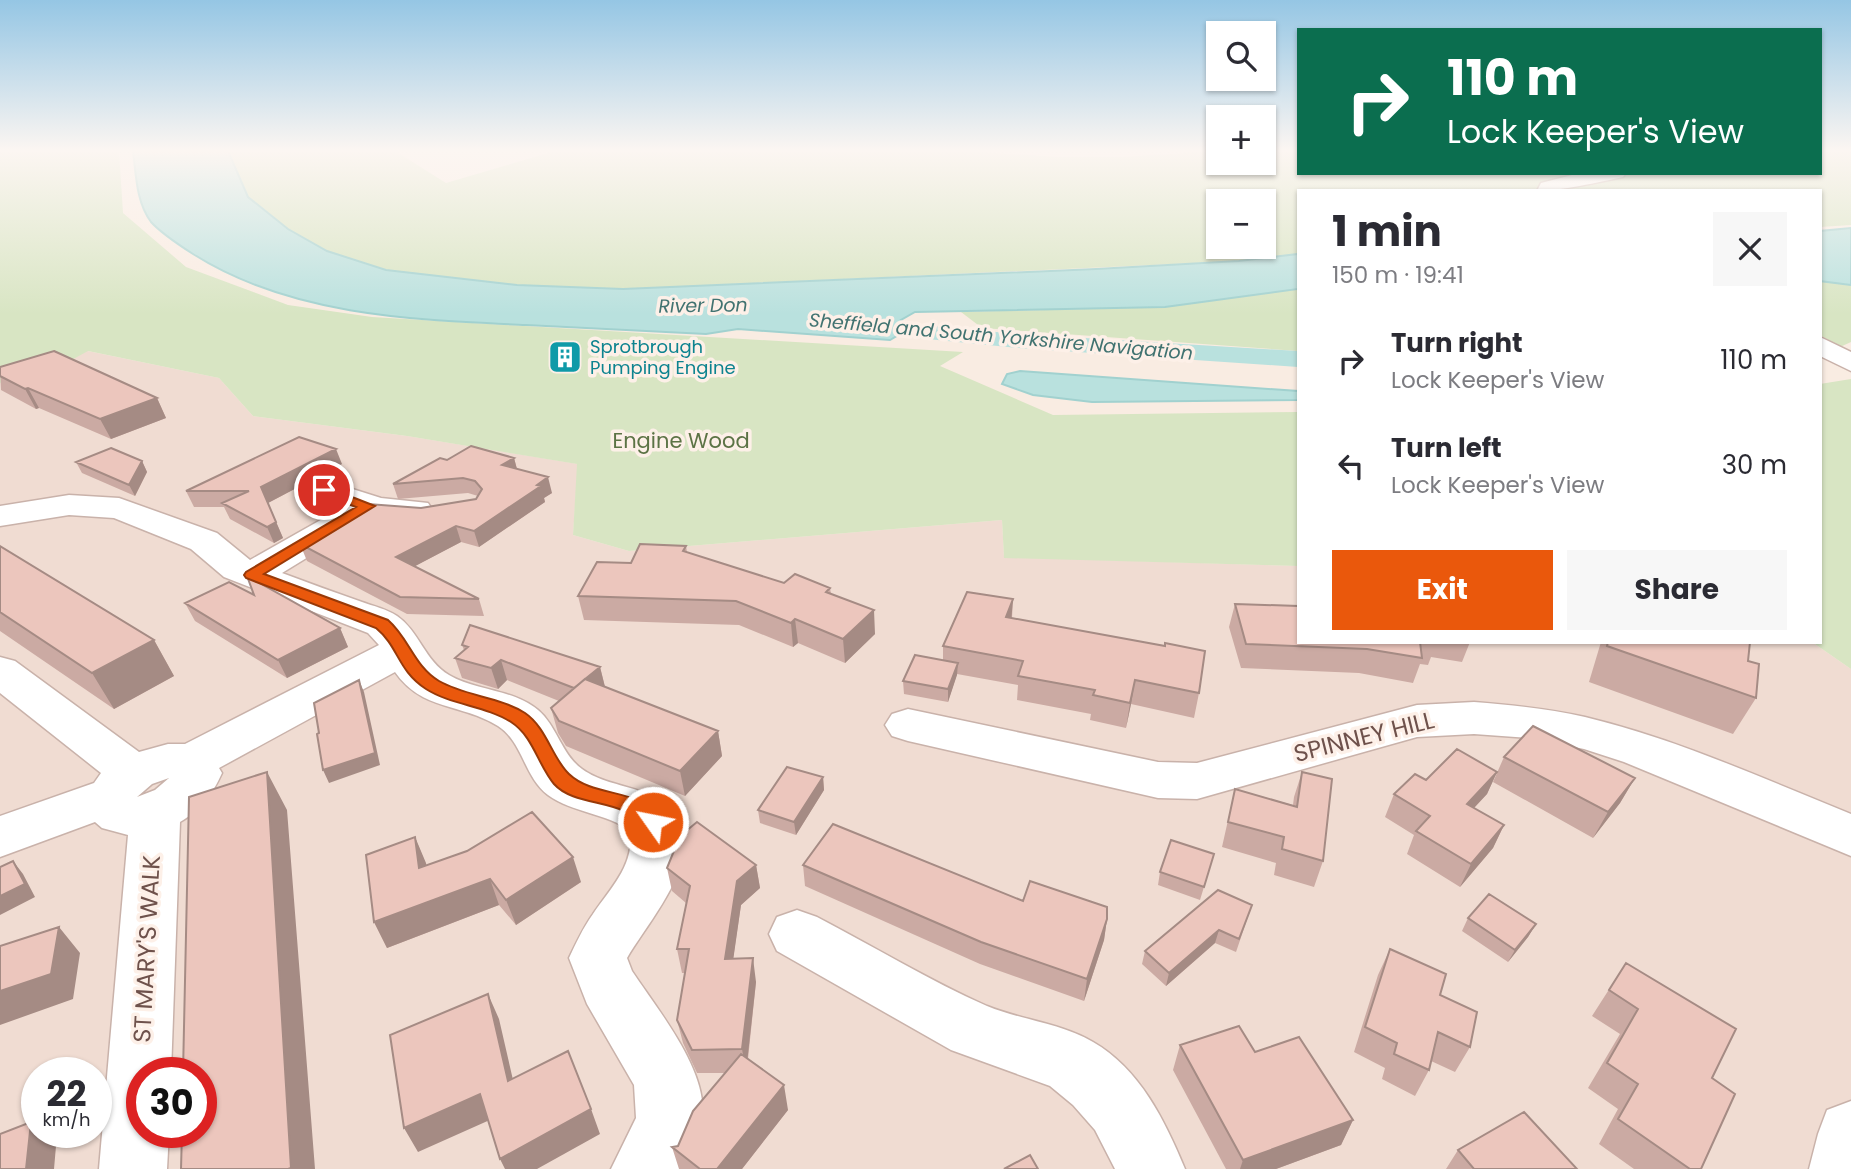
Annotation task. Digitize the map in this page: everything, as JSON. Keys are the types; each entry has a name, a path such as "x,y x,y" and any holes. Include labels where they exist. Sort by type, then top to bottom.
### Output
{"street":[{"path":"1822,346 1851,363"},
{"path":"324,490 368,506 397,512 444,508"},
{"path":"0,516 69,505 119,508 204,541 237,569 382,624 396,635 409,665 433,685 519,718 540,743 562,780 584,791 632,805 653,822 658,846 648,880 605,939 598,958 608,985 667,1079 669,1118 652,1161 645,1169"},
{"path":"252,575 368,506"},
{"path":"0,837 133,794 176,801 196,782 198,773 190,762 401,651"},
{"path":"0,671 49,711 133,794"},
{"name":"SPINNEY HILL","path":"908,725 1158,780 1197,781 1418,721 1451,716 1534,722 1598,734 1649,752 1851,836"},
{"name":"ST MARY'S WALK","path":"133,794 133,1169"},
{"path":"797,934 973,1030 1070,1063 1096,1083 1118,1107 1151,1169"},
{"path":"1843,1169 1851,1134"}],"shaded area":[{"path":"0,333 219,378 253,416 407,436 578,464 573,535 629,551 1002,520 1004,557 1297,566 1297,644 1815,644 1851,669 1851,1169 0,1169"}],"green space":[{"name":"Engine Wood","path":"0,206 123,206 123,213 186,267 288,305 372,317 963,352 940,366 1053,415 1297,412 1297,566 1004,558 1002,520 629,551 573,535 577,464 407,436 253,416 219,378 88,351 66,363 0,383"},
{"path":"259,206 1206,206 1206,259 1256,259 623,289 517,285 386,270 327,251 288,229"},
{"path":"1276,206 1297,206 1297,254 1276,257"},
{"path":"1822,206 1851,206 1851,225 1822,227"},
{"path":"1822,281 1851,285 1851,342 1840,347 1822,336"},
{"path":"1297,289 1297,351 982,328 961,312 1165,307"},
{"path":"1851,379 1851,669 1815,644 1822,644 1822,384"}],"water":[{"name":"River Don","path":"142,206 259,206 288,229 327,251 386,270 517,285 623,289 1096,269 1276,259 1276,257 1297,254 1297,289 1165,307 915,312 901,320 910,328 890,340 738,329 706,334 440,321 354,311 270,291 231,275 193,254 160,231"},
{"path":"1851,228 1851,285 1822,281 1822,231"},
{"path":"1020,371 1297,391 1297,400 1092,402 1033,395 1002,384 1007,374"}],"building":[{"path":"54,351 157,398 100,419 0,376 0,367"},
{"path":"299,437 336,449 261,487 276,522 267,527 222,503 249,491 186,491"},
{"path":"471,446 514,458 502,465 548,477 537,485 541,486 474,531 456,526 396,557 479,599 400,597 300,544 368,504 421,508 476,499 482,489 475,481 463,478 393,484 440,458 447,460"},
{"path":"111,448 142,461 129,485 76,462"},
{"path":"640,544 686,546 683,551 784,583 795,574 830,588 826,592 874,610 843,639 795,619 791,623 736,601 578,596 597,562 631,563"},
{"path":"0,546 154,640 92,673 0,612"},
{"path":"247,576 340,628 278,660 185,603 229,582 254,595"},
{"path":"967,592 1013,599 1006,617 1205,651 1199,693 1135,680 1130,703 1093,695 1095,690 1018,676 1023,661 943,646"},
{"path":"1235,604 1297,606 1297,644 1420,644 1422,658 1367,649 1246,644"},
{"path":"470,625 600,667 574,688 501,660 491,668 455,658 468,647 462,645"},
{"path":"1750,644 1748,661 1759,664 1756,698 1607,646"},
{"path":"915,655 958,663 948,689 903,681"},
{"path":"585,679 718,731 680,771 559,721 551,708"},
{"path":"359,680 375,753 323,770 314,703"},
{"path":"1533,726 1635,778 1608,812 1504,757"},
{"path":"1457,749 1497,772 1467,804 1504,825 1471,864 1416,831 1430,816 1394,794 1415,774 1426,780"},
{"path":"787,767 823,777 794,822 758,810"},
{"path":"267,772 291,1168 288,1169 181,1169 182,1148 217,1148 217,1057 183,1057 189,797"},
{"path":"1302,772 1332,779 1323,861 1282,849 1284,837 1228,822 1235,789 1297,807"},
{"path":"532,812 573,857 506,900 490,879 374,922 366,855 415,837 419,868 467,851"},
{"path":"697,822 756,865 737,881 725,959 753,958 742,1049 692,1050 677,1020 689,949 677,949 690,886 667,868 680,836"},
{"path":"833,824 1023,901 1030,881 1107,907 1107,919 1087,979 981,942 803,865"},
{"path":"1171,840 1214,854 1204,887 1160,872"},
{"path":"13,861 25,884 0,896 0,867"},
{"path":"1218,890 1252,905 1239,939 1219,930 1169,973 1145,951"},
{"path":"1489,894 1536,924 1515,950 1468,918"},
{"path":"59,927 51,974 0,991 0,946"},
{"path":"1390,949 1446,974 1440,995 1477,1012 1470,1047 1438,1032 1429,1070 1394,1054 1397,1043 1365,1027"},
{"path":"1626,963 1736,1029 1712,1078 1735,1094 1701,1169 1690,1169 1618,1119 1638,1084 1607,1063 1638,1009 1609,990"},
{"path":"488,994 508,1081 568,1051 591,1109 500,1159 480,1094 404,1128 390,1035"},
{"path":"1239,1026 1255,1052 1299,1037 1353,1120 1243,1160 1180,1045"},
{"path":"741,1054 784,1085 717,1169 700,1169 672,1147 678,1146 693,1111"},
{"path":"1524,1112 1577,1169 1474,1169 1458,1150"},
{"path":"21,1126 21,1148 28,1148 26,1169 0,1169 0,1134"},
{"path":"1030,1155 1038,1169 1004,1169"}],"waterway":[{"name":"Sheffield and South Yorkshire Navigation","path":"856,326 1019,341 1297,359"}],"place":[{"name":"Sprotbrough Pumping Engine","path":"565,357"}],"route":[{"path":"324,490 368,506 252,575 382,624 396,635 409,665 433,685 519,718 540,743 562,780 584,791 632,805 653,822"}]}
